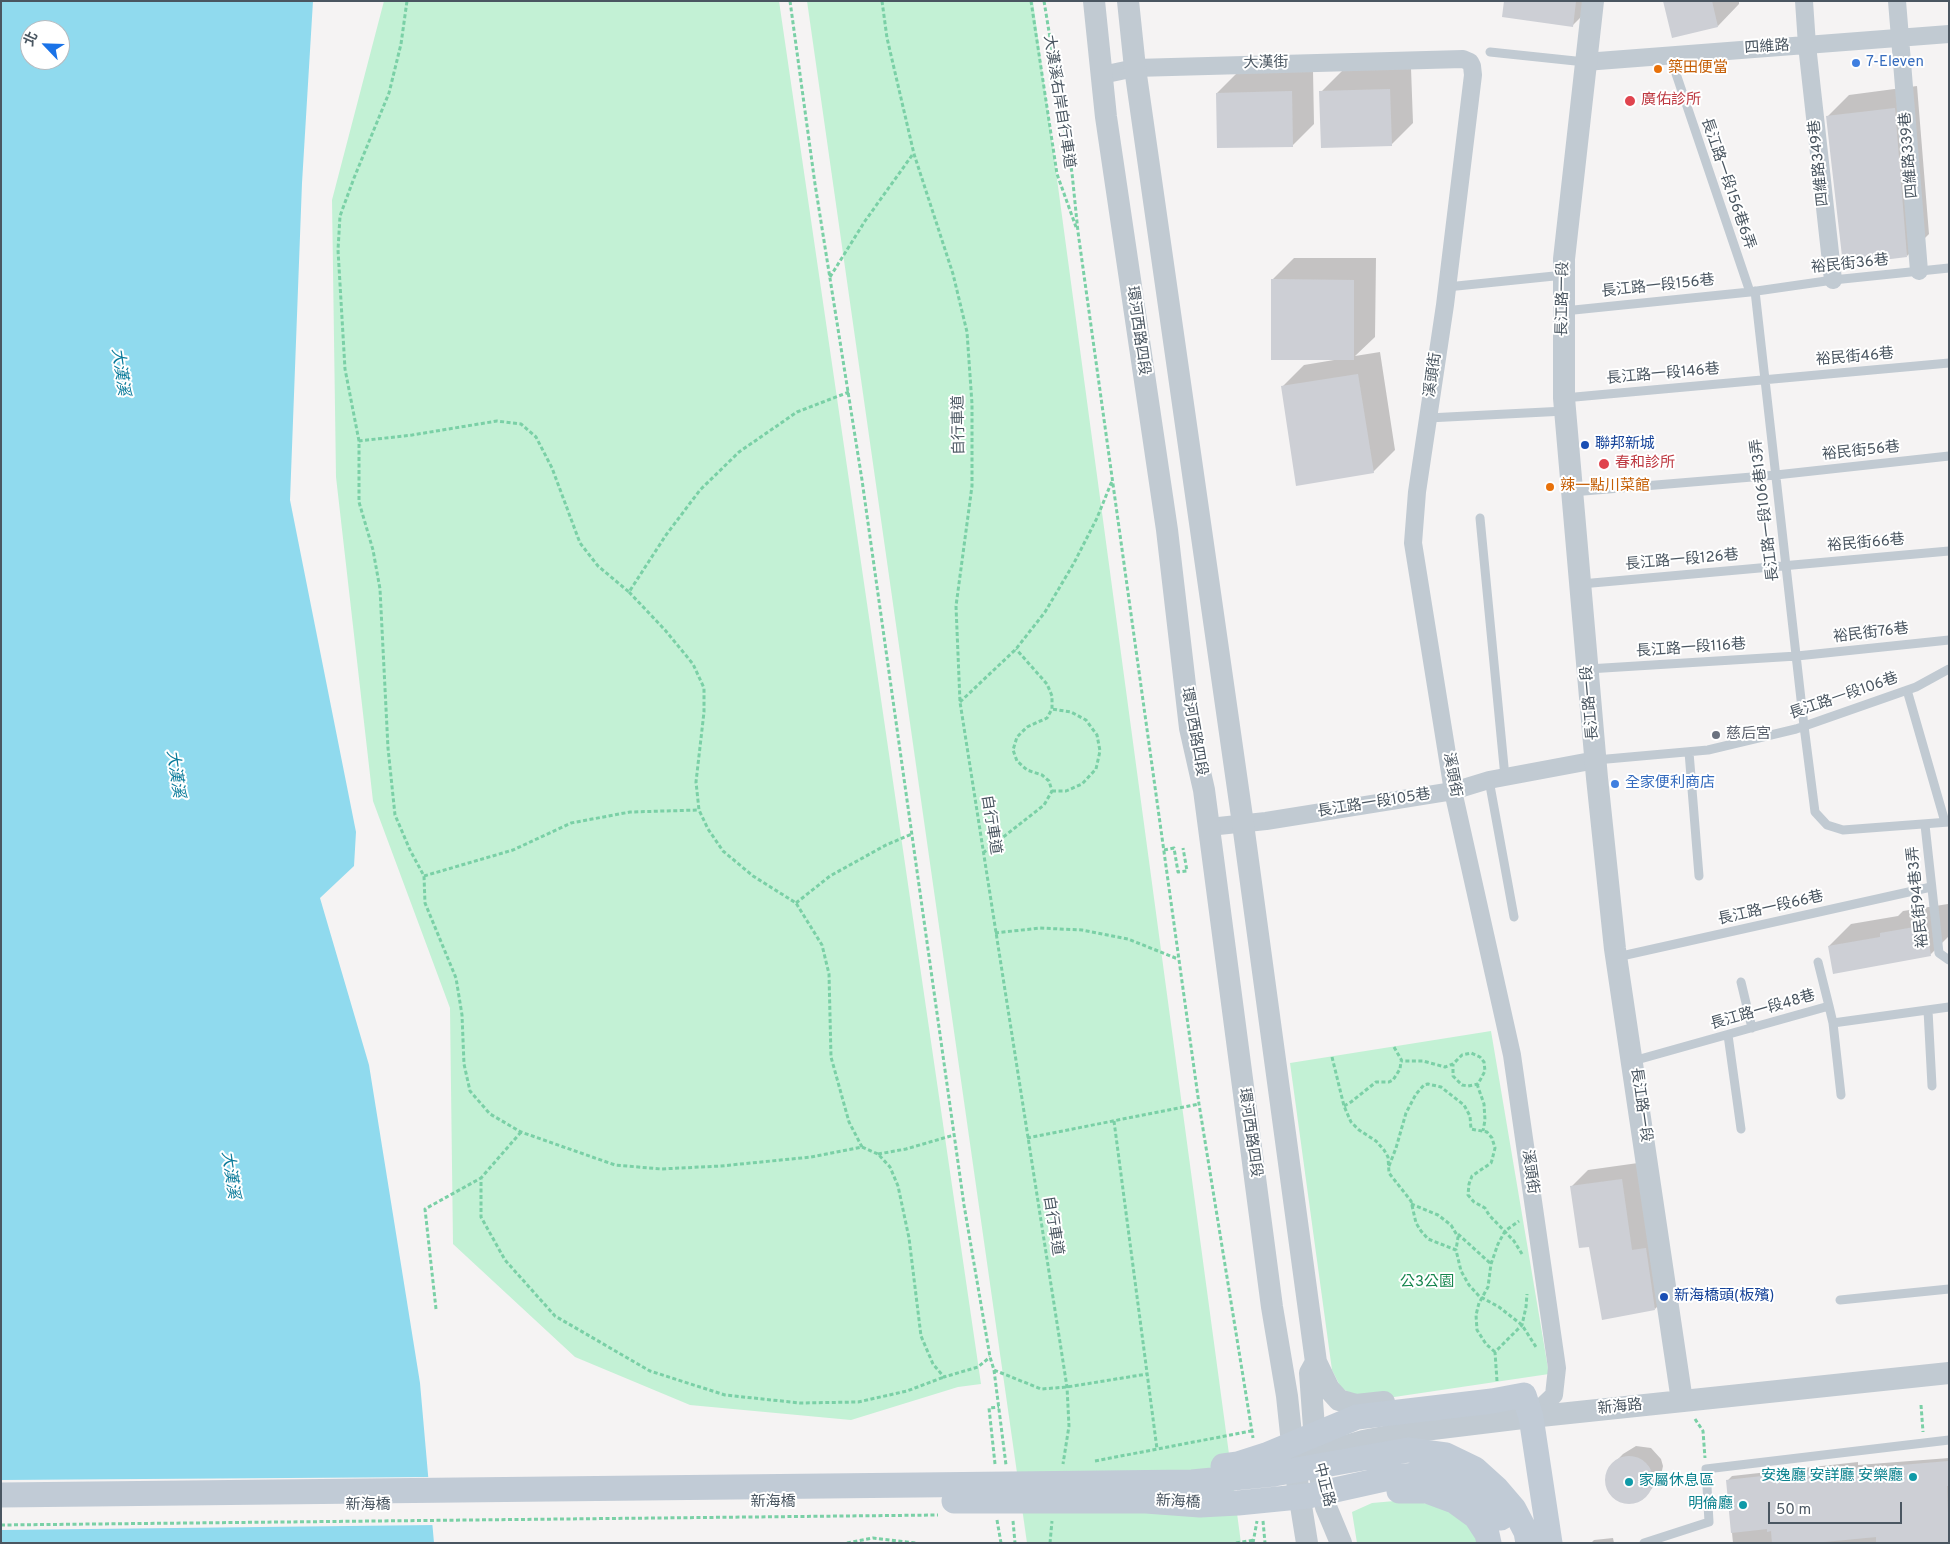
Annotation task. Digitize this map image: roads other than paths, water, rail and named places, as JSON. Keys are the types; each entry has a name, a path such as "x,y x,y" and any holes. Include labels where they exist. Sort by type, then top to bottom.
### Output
{"main road":[{"path":"1143,1481 1179,1473 1238,1464 1266,1455 1357,1417 1494,1391 1528,1406 1550,1543"},
{"name":"新海橋","path":"1,1495 1143,1481 1192,1482 1274,1474 1408,1450 1446,1455 1475,1469 1496,1488 1514,1509 1526,1532 1528,1543"},
{"name":"新海橋","path":"1,1509 1052,1501 1146,1501 1200,1505 1308,1496 1389,1478 1424,1474 1455,1482 1479,1495 1493,1508 1503,1522 1512,1543"},
{"path":"1326,1507 1397,1492 1427,1491 1454,1501 1476,1517 1487,1534 1489,1543"}],"street":[{"name":"環河西路四段","path":"1094,1 1108,127 1166,530 1190,728 1204,790 1272,1307 1287,1396 1294,1462 1307,1543"},
{"path":"1128,1 1135,68 1243,824 1316,1362 1329,1389 1339,1400 1356,1405 1508,1386 1528,1406"},
{"name":"長江路一段","path":"1593,1 1585,62 1564,275 1564,404 1616,957 1633,1061 1682,1401"},
{"name":"四維路349巷","path":"1804,1 1807,45 1833,280"},
{"name":"四維路339巷","path":"1897,1 1919,271"},
{"name":"四維路","path":"1585,62 1949,34"},
{"name":"大漢街","path":"1102,75 1135,68 1463,59 1470,62 1473,76 1467,120"},
{"name":"溪頭街","path":"1467,120 1447,287 1417,492 1414,543 1453,791 1512,1055 1558,1368 1554,1395 1528,1406"},
{"name":"長江路一段105巷","path":"1208,827 1243,824 1453,791 1497,778 1596,760"},
{"path":"1316,1362 1310,1373 1316,1455"},
{"name":"新海路","path":"1294,1462 1363,1441 1528,1406 1682,1401 1949,1373"},
{"name":"中正路","path":"1316,1455 1326,1507 1341,1543"}],"lane":[{"path":"1490,52 1585,62"},
{"name":"長江路一段156巷6弄","path":"1670,56 1752,291"},
{"name":"裕民街36巷","path":"1752,291 1833,280 1949,268"},
{"path":"1447,287 1564,275"},
{"name":"長江路一段156巷","path":"1564,311 1752,291"},
{"name":"長江路一段106巷13弄","path":"1752,291 1776,475 1815,812 1827,825 1843,830 1947,822"},
{"name":"裕民街46巷","path":"1764,380 1949,363"},
{"name":"長江路一段146巷","path":"1428,418 1764,380"},
{"name":"裕民街56巷","path":"1572,492 1776,475 1949,456"},
{"path":"1480,518 1497,778 1514,917"},
{"name":"裕民街66巷","path":"1786,565 1949,551"},
{"name":"長江路一段126巷","path":"1580,584 1786,565"},
{"name":"裕民街76巷","path":"1797,656 1949,640"},
{"name":"長江路一段116巷","path":"1588,669 1797,656"},
{"name":"長江路一段106巷","path":"1596,760 1708,750 1804,726 1907,690 1949,669"},
{"path":"1907,690 1947,822"},
{"path":"1689,752 1699,876"},
{"name":"裕民街94巷3弄","path":"1925,825 1939,953 1949,960"},
{"name":"長江路一段66巷","path":"1616,957 1931,887"},
{"path":"1818,962 1828,1006"},
{"path":"1741,982 1752,1028"},
{"name":"長江路一段48巷","path":"1633,1061 1828,1006 1833,1023 1841,1095"},
{"path":"1833,1023 1949,1007"},
{"path":"1928,1010 1932,1086"},
{"path":"1728,1035 1741,1129"},
{"path":"1840,1300 1949,1289"},
{"path":"1644,1543 1709,1522 1706,1469 1949,1440"}],"water":[{"name":"大漢溪","path":"1,1 313,1 302,183 290,500 356,832 354,866 320,898 369,1065 420,1383 434,1543 1,1543"}],"place":[{"name":"7-Eleven","path":"1856,63"},
{"name":"築田便當","path":"1658,69"},
{"name":"廣佑診所","path":"1630,101"},
{"name":"聯邦新城","path":"1585,445"},
{"name":"春和診所","path":"1604,464"},
{"name":"辣一點川菜館","path":"1550,487"},
{"name":"慈后宮","path":"1716,735"},
{"name":"全家便利商店","path":"1615,784"},
{"name":"新海橋頭(板殯)","path":"1664,1297"},
{"name":"安逸廳 安詳廳 安樂廳","path":"1913,1477"},
{"name":"家屬休息區","path":"1629,1482"},
{"name":"明倫廳","path":"1743,1505"}],"park label":[{"name":"公3公園","path":"1427,1283"}]}
